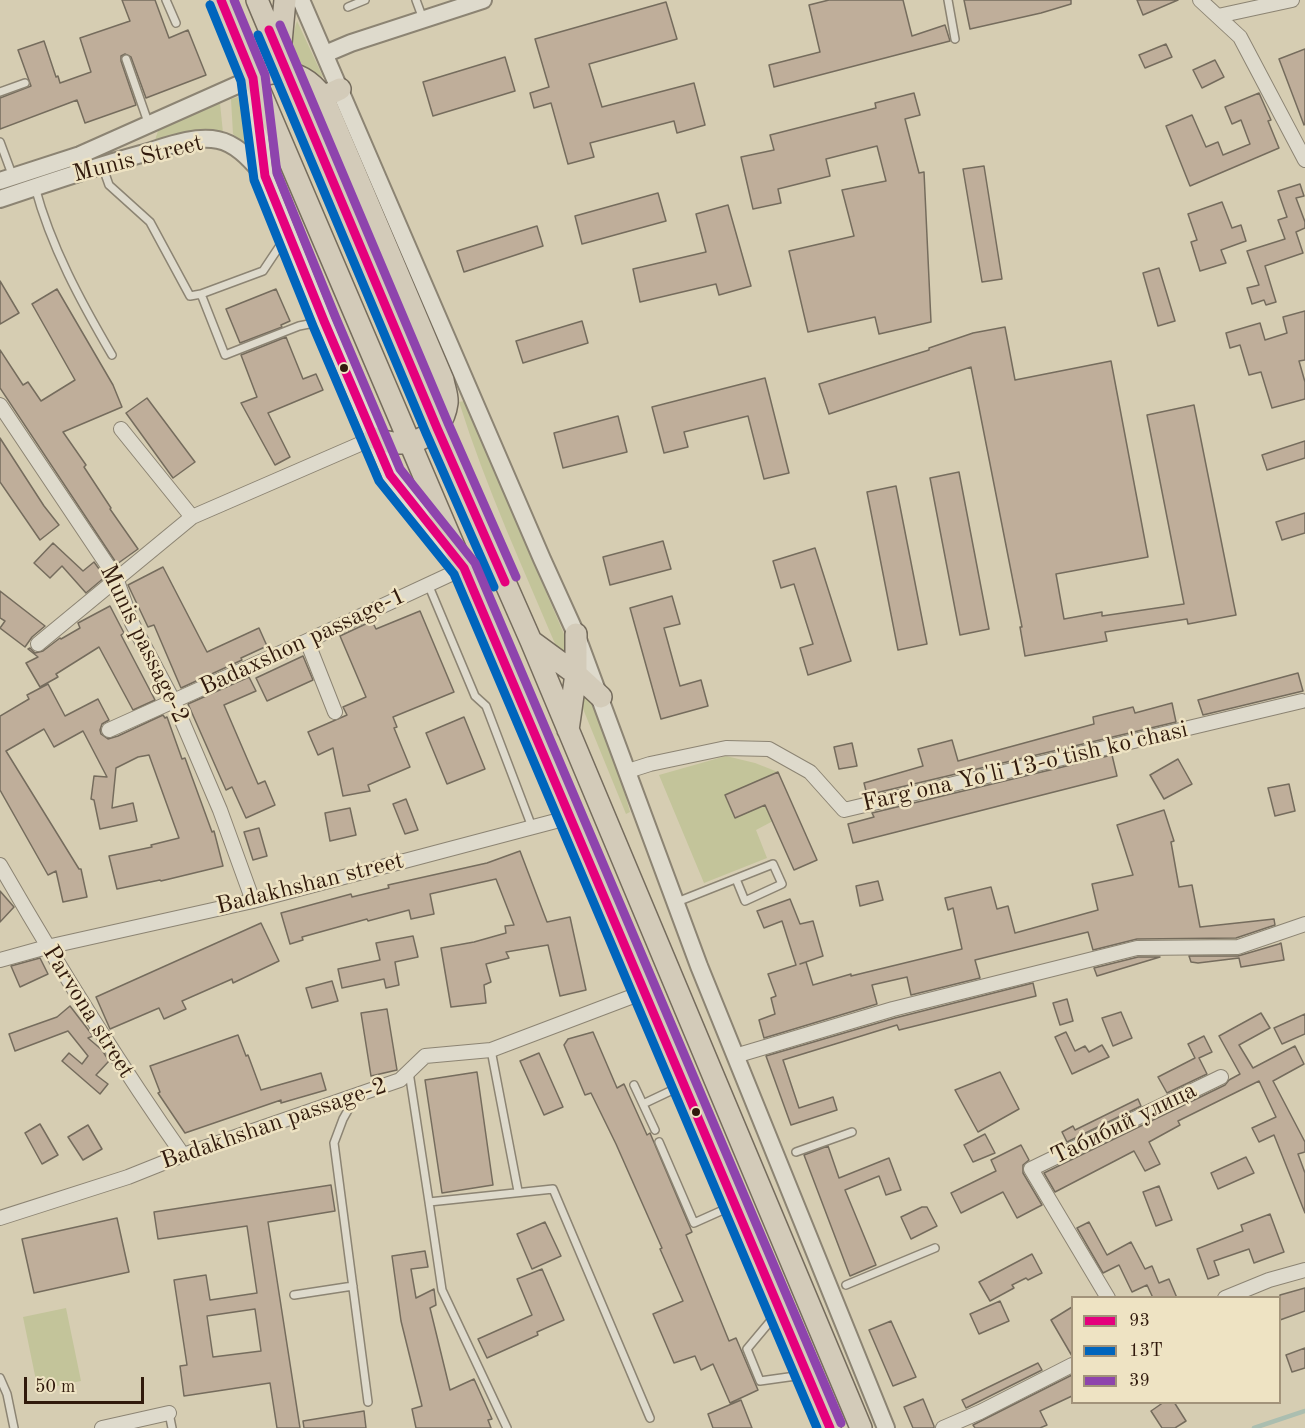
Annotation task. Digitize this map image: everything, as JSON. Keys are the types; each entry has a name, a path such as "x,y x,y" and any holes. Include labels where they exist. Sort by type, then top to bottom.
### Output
{"main road":[{"path":"221,0 830,1428"},
{"path":"256,0 437,428 531,641 861,1428"},
{"path":"283,63 285,0"},
{"path":"253,78 270,73 283,63"},
{"path":"283,63 310,82 332,93 443,380 447,401 444,415 437,428 421,440 410,443 388,444 374,438"},
{"path":"568,731 576,674 576,634"},
{"path":"531,641 576,674 601,697"}],"street":[{"path":"301,0 325,54 332,93 576,634 628,771 674,903 886,1428"},
{"path":"325,54 483,0"},
{"path":"1200,0 1240,37 1305,160"},
{"path":"1218,16 1292,0"},
{"name":"Munis Street","path":"7,179 80,155 253,78"},
{"path":"253,78 265,176 374,438 390,475 464,568"},
{"name":"Munis Street","path":"0,199 165,146 196,140 212,139 227,143 236,148 265,176"},
{"name":"Munis passage-2","path":"0,405 116,578 132,623 174,702 220,810 252,901"},
{"path":"121,429 192,517"},
{"path":"38,644 192,517 374,438"},
{"name":"Badaxshon passage-1","path":"109,730 464,568"},
{"path":"307,641 335,712"},
{"name":"Farg'ona Yo'li 13-o'tish ko'chasi","path":"628,771 726,748 769,749 810,772 844,810 1302,701"},
{"name":"Badakhshan street","path":"0,960 47,947 252,901 571,817"},
{"name":"Parvona street","path":"0,865 47,947 133,1083 183,1155"},
{"path":"735,1056 893,1009 1137,948 1238,947 1305,924"},
{"name":"Badakhshan passage-2","path":"0,1218 128,1177 183,1155 400,1080 425,1056 491,1050 644,992"},
{"name":"Табибий улица","path":"1107,1296 1031,1169 1221,1077"},
{"path":"1230,1296 1269,1280 1305,1270"},
{"path":"944,1428 1071,1366"},
{"path":"102,1428 169,1413"}],"lane":[{"path":"166,0 176,23"},
{"path":"348,7 365,0"},
{"path":"416,0 423,20"},
{"path":"948,0 955,39"},
{"path":"126,59 149,125"},
{"path":"0,92 26,83"},
{"path":"0,142 7,179"},
{"path":"102,165 109,185 150,222 190,296 263,271 288,234"},
{"path":"35,187 41,210 72,285 112,356"},
{"path":"201,294 225,355 299,326 324,321"},
{"path":"428,584 475,696 486,706 532,827"},
{"path":"674,903 773,864 782,885 745,901 736,879"},
{"path":"491,1050 518,1191"},
{"path":"409,1072 442,1290 507,1428"},
{"path":"643,1104 683,1085"},
{"path":"634,1086 655,1130"},
{"path":"358,1094 343,1119 334,1143 368,1402"},
{"path":"796,1152 852,1132"},
{"path":"659,1142 694,1223 734,1205"},
{"path":"429,1202 553,1189 650,1418"},
{"path":"846,1286 935,1248"},
{"path":"294,1295 353,1286"},
{"path":"779,1310 747,1349 760,1381 807,1375"},
{"path":"0,1378 7,1394 14,1428"},
{"path":"169,1413 171,1428"}],"green space":[{"path":"297,21 323,77 305,68 295,56 293,41"},
{"path":"238,97 253,149 251,150 233,134 231,99"},
{"path":"220,103 223,133 155,140 159,128"},
{"path":"464,401 570,648 568,654 559,653 506,529 459,402"},
{"path":"580,694 589,694 615,759 630,812 626,814 579,699"},
{"path":"726,756 755,763 778,772 725,795 735,818 765,805 773,821 756,830 767,858 704,883 659,775"},
{"path":"66,1308 81,1381 38,1390 23,1317"}],"building":[{"path":"122,0 155,0 169,38 188,30 206,75 146,98 131,57 125,54 121,56 121,61 136,105 85,123 77,100 0,129 0,98 31,86 18,50 44,41 60,83 91,72 80,38 130,21"},
{"path":"829,0 903,0 912,36 945,25 950,41 774,87 769,65 820,52 809,5"},
{"path":"964,0 1071,0 1071,4 970,29"},
{"path":"1137,0 1178,0 1143,15"},
{"path":"666,2 677,39 589,64 602,107 694,83 705,125 677,133 674,121 590,143 594,157 568,164 551,103 534,108 530,93 549,87 535,39"},
{"path":"1166,44 1172,57 1145,68 1139,55"},
{"path":"1305,49 1305,124 1304,125 1279,59"},
{"path":"505,57 515,91 433,116 423,82"},
{"path":"1215,60 1224,77 1202,88 1193,70"},
{"path":"914,93 920,115 905,119 919,173 924,172 931,322 879,334 875,317 808,332 789,251 854,236 842,190 886,181 877,146 826,159 830,176 778,189 781,203 753,209 741,157 774,150 770,135 876,108 875,103"},
{"path":"1259,93 1271,120 1268,121 1279,148 1190,186 1166,126 1192,115 1206,147 1218,142 1223,155 1250,144 1241,120 1232,124 1225,107"},
{"path":"984,166 1002,279 982,282 963,169"},
{"path":"1300,184 1304,196 1296,198 1305,228 1296,232 1303,253 1265,266 1276,302 1266,305 1264,300 1252,304 1247,288 1259,285 1247,251 1285,239 1278,220 1287,217 1278,191"},
{"path":"658,193 666,221 582,244 575,216"},
{"path":"1222,202 1232,228 1241,225 1246,241 1221,250 1226,263 1200,271 1191,242 1197,240 1188,214"},
{"path":"728,205 751,286 719,295 716,284 640,302 633,269 706,252 696,214"},
{"path":"537,226 543,246 464,272 457,251"},
{"path":"1159,268 1175,321 1158,326 1143,273"},
{"path":"0,281 19,313 0,324"},
{"path":"57,289 113,385 122,407 63,432 86,465 84,467 110,509 138,549 117,564 0,388 0,350 23,385 28,382 41,401 75,380 32,304"},
{"path":"276,289 290,321 281,325 282,327 240,343 226,309"},
{"path":"1305,311 1305,360 1299,361 1305,382 1305,399 1272,408 1261,372 1249,375 1240,345 1230,348 1226,333 1260,323 1265,340 1287,333 1283,317"},
{"path":"582,321 588,343 523,363 516,341"},
{"path":"1005,327 1015,380 1111,361 1148,557 1056,574 1064,619 1102,612 1102,616 1184,604 1147,415 1194,405 1236,615 1188,624 1187,619 1105,632 1107,641 1025,656 1020,627 1022,627 971,367 829,414 819,384 929,350 929,348 973,333"},
{"path":"286,337 303,379 316,374 323,390 268,413 290,457 275,465 241,403 257,397 241,355"},
{"path":"765,378 789,473 764,479 748,416 684,432 688,447 664,453 652,407"},
{"path":"147,398 195,462 173,478 126,413"},
{"path":"618,416 627,452 563,468 554,433"},
{"path":"0,438 59,525 40,540 0,482"},
{"path":"1305,441 1305,458 1267,470 1262,455"},
{"path":"959,472 989,629 960,635 930,478"},
{"path":"896,486 927,644 898,650 867,492"},
{"path":"1305,513 1305,533 1282,540 1276,522"},
{"path":"663,541 671,569 610,585 603,557"},
{"path":"53,543 83,571 94,562 105,577 86,593 62,566 50,578 34,563"},
{"path":"815,548 851,661 808,675 800,648 813,644 794,584 781,588 773,561"},
{"path":"163,567 207,652 259,628 267,646 181,688 154,625 148,627 128,585"},
{"path":"0,591 45,626 32,637 25,647 0,628 5,621 0,618"},
{"path":"672,596 680,624 664,628 680,686 701,680 708,706 661,719 630,608"},
{"path":"110,606 124,633 121,635 155,700 133,710 99,647 56,674 58,677 40,687 26,663 38,657 28,649 30,648 35,653 43,651 60,638 80,628 78,623"},
{"path":"420,611 454,692 393,717 397,727 394,728 410,767 368,785 370,791 343,796 333,748 318,755 308,732 347,715 343,707 366,697 340,636 372,621 376,629"},
{"path":"303,656 313,680 267,701 256,678"},
{"path":"1298,673 1303,691 1203,715 1198,700"},
{"path":"249,677 256,691 224,705 258,784 265,781 275,805 246,818 232,787 226,790 188,704"},
{"path":"48,684 65,716 98,699 109,720 102,724 101,734 108,739 163,715 167,717 182,759 185,758 212,832 214,831 223,866 117,889 109,856 152,847 151,845 179,838 149,755 138,757 116,768 112,808 133,803 137,821 100,829 94,800 91,799 94,776 107,777 83,731 54,747 44,729 6,751 81,869 87,897 63,902 56,871 48,875 0,790 0,716 29,699 27,695"},
{"path":"1172,703 1176,722 867,795 864,783 923,766 918,749 952,740 958,761 1094,724 1093,717 1133,707 1135,713"},
{"path":"464,717 485,769 447,784 426,733"},
{"path":"852,743 857,766 839,769 834,747"},
{"path":"1112,755 1117,776 853,843 848,824 874,817 872,813"},
{"path":"1178,759 1192,784 1164,799 1150,775"},
{"path":"778,772 817,860 794,870 765,805 735,818 725,795"},
{"path":"1289,784 1295,811 1275,816 1268,788"},
{"path":"406,799 418,830 405,834 393,804"},
{"path":"350,808 356,835 330,841 325,813"},
{"path":"1164,810 1174,841 1171,842 1179,887 1192,885 1200,927 1274,919 1275,925 1236,938 1137,939 1093,950 1088,932 975,960 980,978 911,995 907,977 872,985 877,1004 764,1038 759,1020 775,1014 771,998 776,996 768,974 796,965 782,921 764,928 757,911 790,899 800,924 813,921 823,956 800,964 806,962 813,985 962,949 953,908 948,910 945,898 991,887 997,909 1008,906 1015,933 1098,910 1092,884 1133,875 1117,825"},
{"path":"259,828 267,856 253,860 244,832"},
{"path":"520,851 547,922 570,917 586,990 560,996 548,945 506,952 509,958 486,964 491,982 484,985 486,1003 451,1007 441,948 506,933 505,926 514,925 496,879 430,894 434,914 411,919 409,910 302,937 303,940 290,944 281,913 351,894 352,897 389,888 388,885 487,863"},
{"path":"878,881 883,900 860,906 856,886"},
{"path":"0,891 14,907 0,922"},
{"path":"261,923 279,961 233,983 232,979 182,1001 186,1009 164,1019 159,1008 110,1029 96,997"},
{"path":"413,936 418,957 395,962 399,985 386,988 384,979 342,988 338,969 380,960 376,943"},
{"path":"1281,943 1284,960 1241,967 1239,958 1198,963 1191,962 1189,956 1238,956"},
{"path":"1138,957 1160,957 1097,976 1094,968"},
{"path":"40,958 48,974 20,987 11,966"},
{"path":"332,981 338,1001 312,1008 306,988"},
{"path":"1033,983 1036,996 899,1030 897,1025 783,1060 799,1108 833,1097 837,1110 791,1125 766,1056 895,1018"},
{"path":"1067,999 1073,1021 1060,1025 1053,1003"},
{"path":"70,1006 93,1036 88,1038 102,1050 109,1061 96,1075 108,1084 100,1094 62,1061 69,1053 82,1064 88,1056 68,1031 15,1051 9,1034 57,1017"},
{"path":"387,1009 397,1070 371,1076 361,1013"},
{"path":"1121,1012 1132,1038 1113,1046 1102,1018"},
{"path":"1261,1013 1270,1028 1239,1045 1253,1068 1295,1046 1304,1064 1273,1081 1305,1142 1305,1152 1298,1154 1305,1173 1305,1213 1274,1135 1259,1142 1252,1128 1276,1117 1259,1081 1178,1121 1180,1125 1149,1142 1160,1164 1145,1171 1134,1151 1055,1192 1044,1173 1225,1085 1240,1074 1219,1036"},
{"path":"1305,1014 1305,1034 1282,1044 1274,1028"},
{"path":"593,1032 617,1088 624,1084 647,1135 650,1133 692,1232 686,1235 729,1341 736,1338 758,1390 730,1403 713,1364 701,1370 695,1356 674,1363 653,1314 683,1301 616,1144 591,1093 585,1095 564,1045 568,1039"},
{"path":"1066,1032 1075,1051 1085,1046 1089,1052 1102,1045 1109,1057 1072,1074 1055,1037"},
{"path":"238,1035 261,1090 321,1073 326,1090 281,1103 281,1100 185,1133 158,1093 160,1092 150,1066"},
{"path":"1204,1036 1212,1052 1199,1058 1207,1074 1167,1093 1158,1077 1195,1058 1188,1044"},
{"path":"539,1053 563,1107 544,1115 520,1061"},
{"path":"477,1072 493,1185 442,1193 425,1080"},
{"path":"1000,1072 1019,1109 978,1132 955,1090"},
{"path":"1138,1099 1141,1106 1067,1142 1062,1132 1073,1126 1075,1130"},
{"path":"40,1124 58,1155 42,1164 25,1133"},
{"path":"88,1125 102,1149 83,1160 68,1137"},
{"path":"985,1134 995,1153 973,1162 964,1145"},
{"path":"1021,1145 1029,1160 1023,1165 1023,1173 1042,1205 1017,1218 1003,1192 961,1213 951,1193 996,1171 991,1160"},
{"path":"828,1146 839,1178 889,1158 901,1190 886,1195 879,1176 845,1190 876,1265 850,1276 804,1155"},
{"path":"1246,1157 1254,1173 1218,1189 1211,1173"},
{"path":"331,1185 335,1211 268,1222 300,1428 277,1428 270,1383 184,1396 180,1366 187,1365 174,1280 206,1275 210,1300 257,1293 247,1226 158,1239 154,1212","holes":["255,1309 261,1351 213,1357 207,1316"]},
{"path":"1159,1186 1172,1220 1156,1226 1143,1192"},
{"path":"927,1207 937,1226 911,1239 901,1217"},
{"path":"1270,1214 1284,1252 1254,1263 1249,1249 1214,1261 1219,1275 1208,1279 1197,1249 1243,1231 1241,1225"},
{"path":"117,1218 129,1272 34,1293 22,1239"},
{"path":"545,1222 561,1256 532,1269 517,1234"},
{"path":"1089,1222 1107,1255 1131,1242 1145,1269 1152,1266 1159,1283 1169,1279 1176,1296 1152,1296 1147,1285 1132,1292 1119,1265 1103,1273 1077,1228"},
{"path":"425,1251 428,1267 411,1269 416,1298 434,1289 436,1305 430,1308 450,1390 474,1379 492,1419 488,1420 491,1428 416,1428 412,1409 422,1406 401,1321 392,1256"},
{"path":"1032,1254 1042,1273 1012,1285 1014,1288 990,1301 979,1282"},
{"path":"542,1269 564,1320 537,1332 538,1335 487,1358 478,1339 532,1315 517,1279"},
{"path":"1305,1288 1305,1311 1281,1320 1280,1295"},
{"path":"1000,1301 1009,1321 979,1334 970,1314"},
{"path":"1071,1308 1071,1354 1051,1320"},
{"path":"891,1321 916,1377 893,1386 869,1330"},
{"path":"1305,1348 1305,1368 1292,1372 1286,1355"},
{"path":"1038,1363 1042,1370 966,1408 962,1400"},
{"path":"1071,1376 1071,1396 1040,1411 1047,1425 1040,1428 975,1428 973,1425"},
{"path":"923,1399 934,1428 913,1428 904,1407"},
{"path":"741,1400 752,1428 713,1428 708,1414"},
{"path":"1161,1404 1175,1404 1186,1421 1175,1428 1162,1428 1151,1411"},
{"path":"364,1411 366,1428 304,1428 303,1421"}],"waterway":[{"path":"1254,1428 1305,1411"}],"transit line":[{"name":"93","path":"221,0 253,78 265,176 324,321 390,475 464,568 830,1428"},
{"name":"39","path":"234,0 265,75 277,173 400,469 475,563 841,1423"},
{"name":"13Т","path":"210,5 241,81 254,180 379,481 454,574 817,1428"},
{"name":"39","path":"280,25 448,423 516,577"},
{"name":"93","path":"269,30 437,428 505,582"},
{"name":"13Т","path":"258,35 426,433 494,587"}]}
